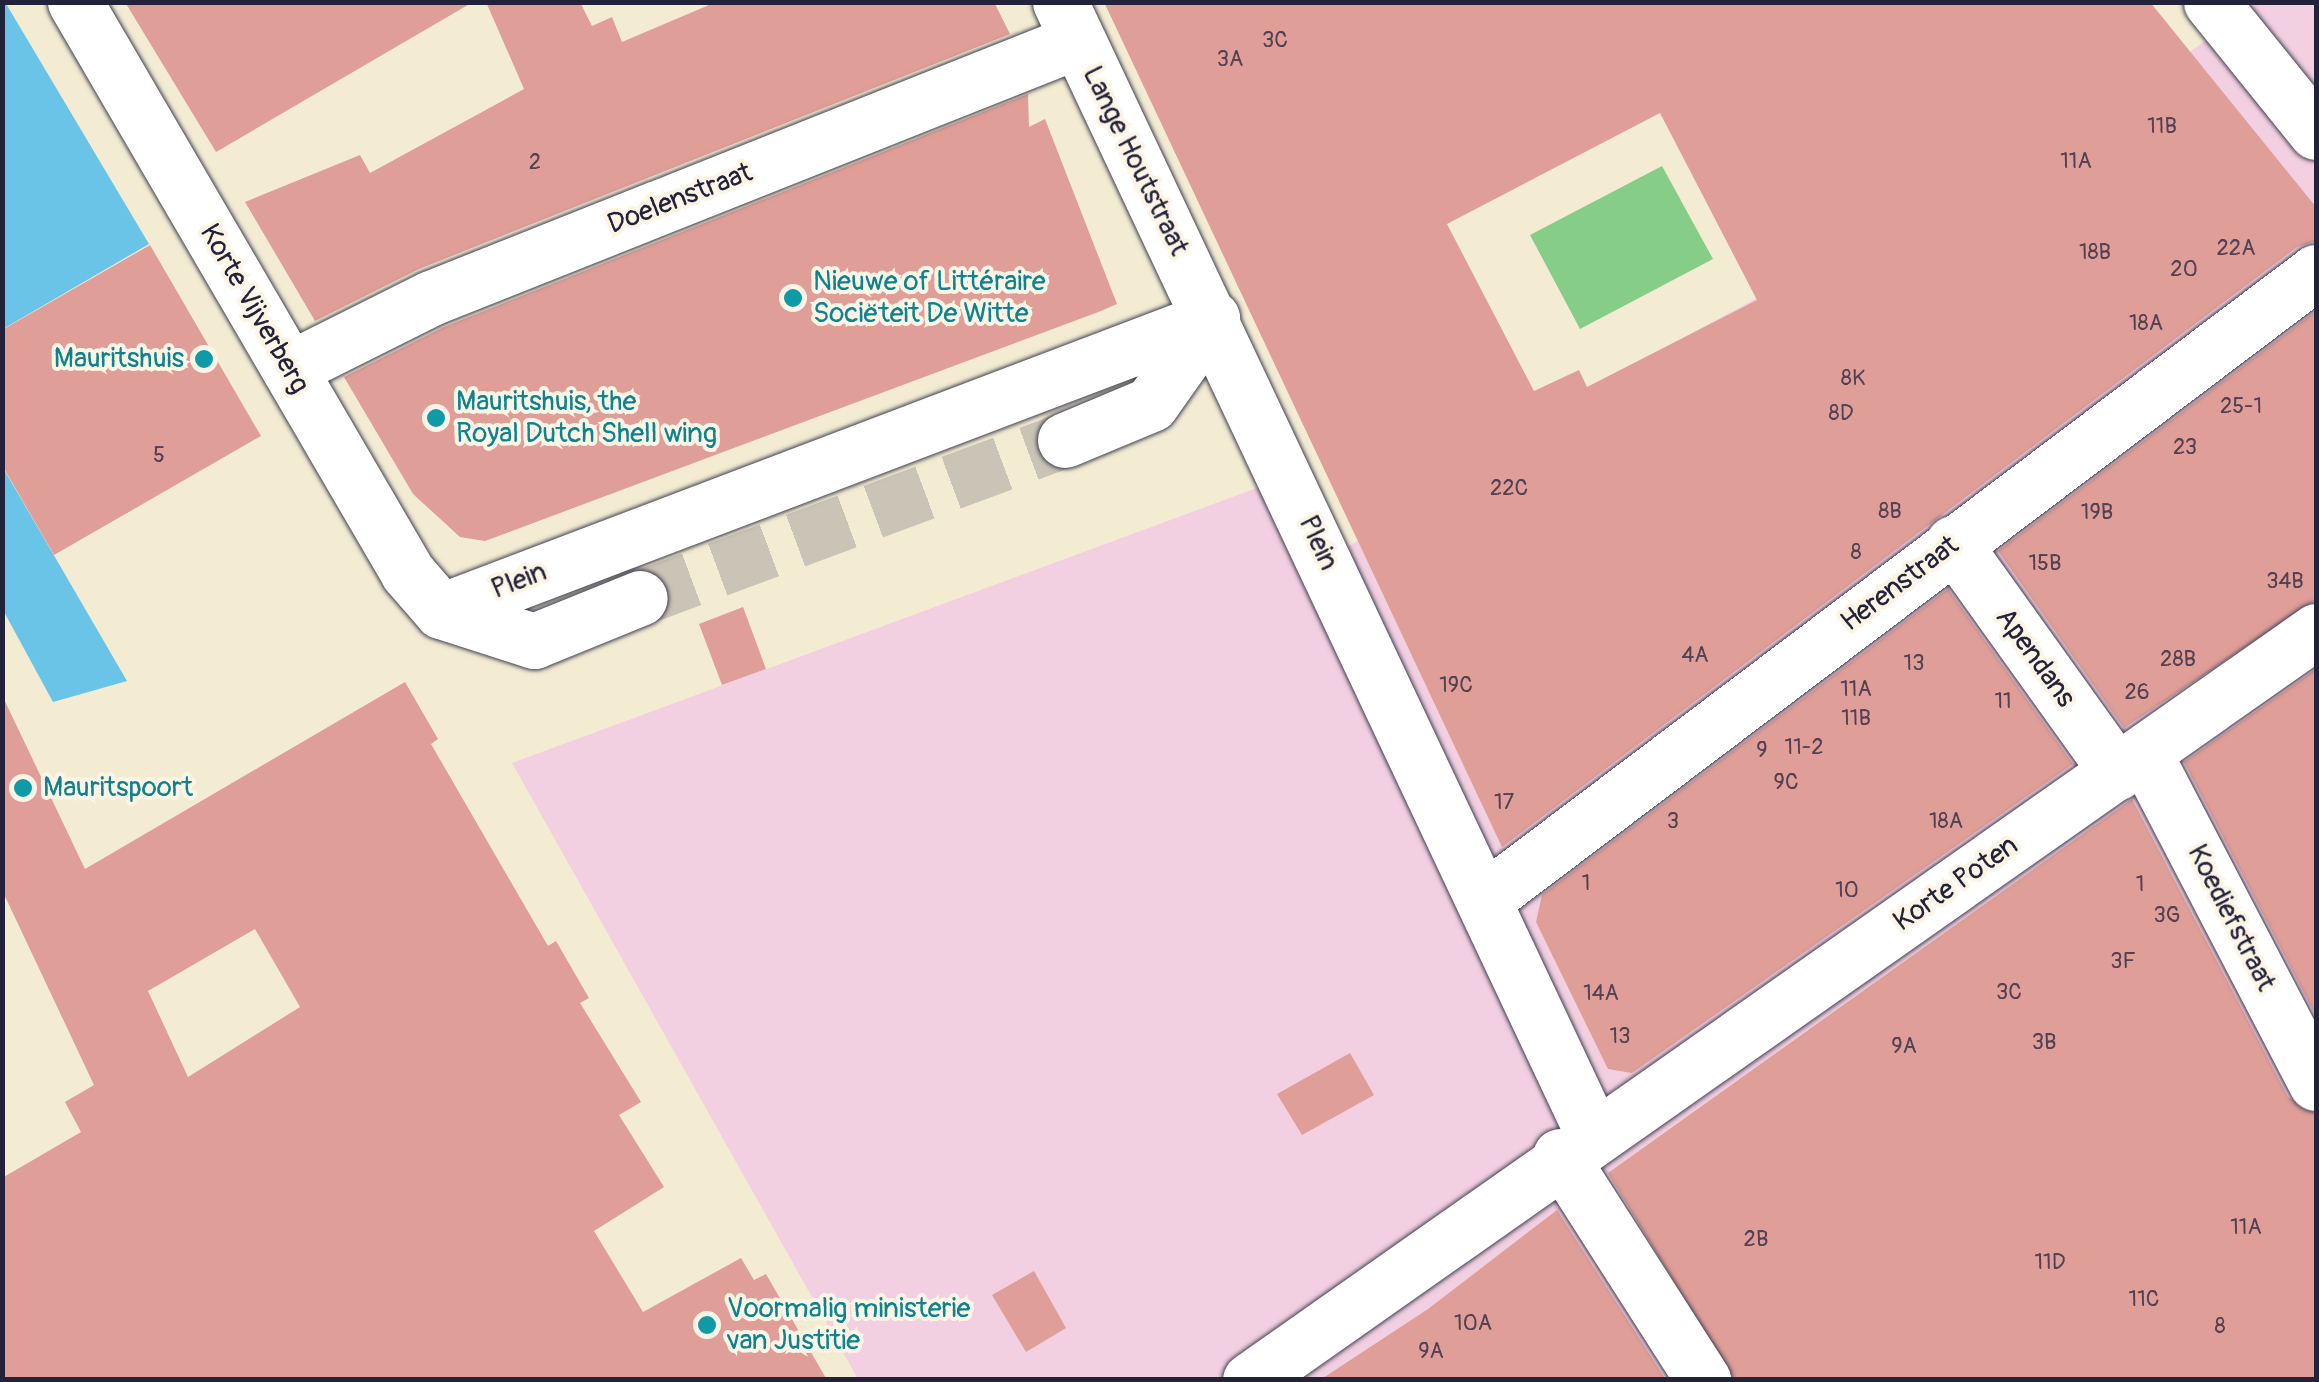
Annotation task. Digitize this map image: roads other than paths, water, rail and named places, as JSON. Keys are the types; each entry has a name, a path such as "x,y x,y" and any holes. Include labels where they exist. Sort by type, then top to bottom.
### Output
{"street":[{"name":"Korte Vijverberg","path":"75,2 408,573 440,611"},
{"path":"2211,2 2316,132"},
{"name":"Doelenstraat","path":"289,369 431,298 1068,22"},
{"name":"Lange Houtstraat","path":"1068,22 1212,318"},
{"name":"Herenstraat","path":"1485,899 2316,272"},
{"path":"1065,440 1151,404 1212,318"},
{"name":"Plein","path":"440,611 1212,318 1485,899 1577,1145 1703,1380"},
{"name":"Apendans","path":"1953,543 2131,762"},
{"path":"440,611 534,641 640,598"},
{"name":"Korte Poten","path":"1577,1145 2316,631"},
{"name":"Koediefstraat","path":"2131,762 2316,1083"},
{"path":"1250,1380 1577,1145"}],"water":[{"path":"5,2 149,244 3,329 2,3"},
{"path":"2,466 127,681 53,702 3,610"}],"tunnel":[{"path":"640,598 1065,440"}],"place":[{"name":"Nieuwe of Littéraire Sociëteit De Witte","path":"793,298"},
{"name":"Mauritshuis","path":"204,359"},
{"name":"Mauritshuis, the Royal Dutch Shell wing","path":"436,418"},
{"name":"Mauritspoort","path":"23,788"},
{"name":"Voormalig ministerie van Justitie","path":"707,1325"}]}
